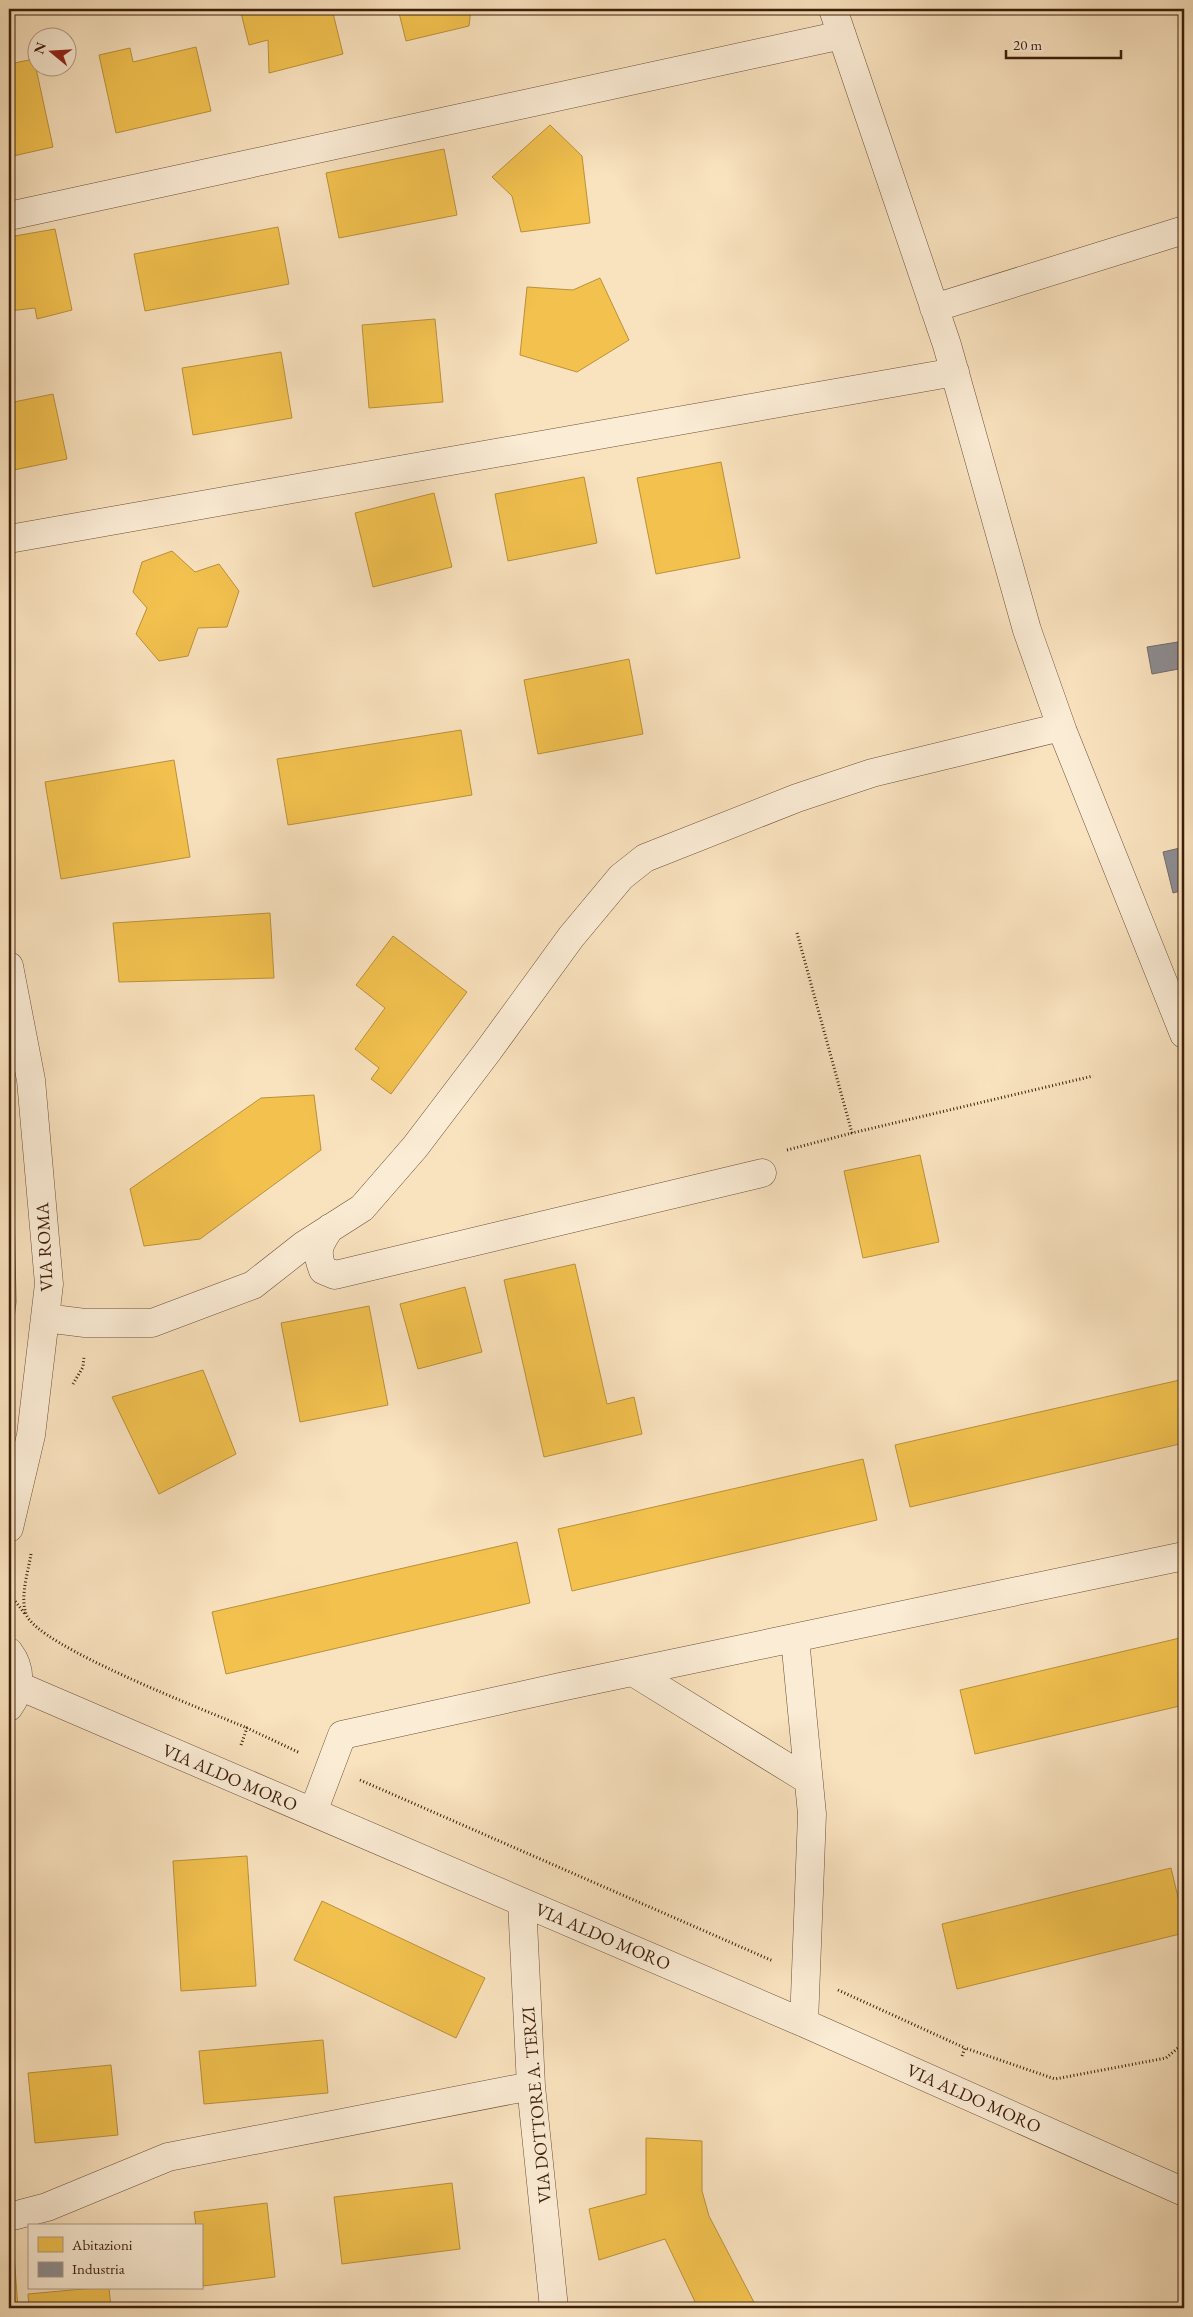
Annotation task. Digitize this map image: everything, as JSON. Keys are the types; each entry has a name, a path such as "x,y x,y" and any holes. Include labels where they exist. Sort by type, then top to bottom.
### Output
{"street":[{"path":"833,9 955,372 1027,630 1061,728 1184,1034"},
{"path":"9,216 842,35"},
{"path":"934,308 1184,230"},
{"path":"9,539 955,372"},
{"path":"45,1318 85,1323 152,1322 254,1285 304,1245 362,1208 415,1147 488,1052 571,937 621,877 645,858 797,798 872,773 1061,728"},
{"name":"VIA ROMA","path":"9,966 31,1080 49,1284 31,1435 9,1528"},
{"path":"330,1228 321,1241 317,1256 323,1270 335,1275 762,1173"},
{"path":"313,1812 342,1735 1184,1556"},
{"path":"794,1639 812,1814 804,2023"},
{"path":"9,1652 18,1671 14,1697"},
{"path":"633,1672 808,1780"},
{"name":"VIA ALDO MORO","path":"14,1697 229,1776 951,2087 1184,2192"},
{"name":"VIA DOTTORE A. TERZI","path":"522,1902 531,2086 554,2308"},
{"path":"9,2217 47,2206 168,2157 531,2086"}],"path":[{"path":"797,932 852,1133"},
{"path":"762,1173 762,1157 852,1133 1093,1076"},
{"path":"70,1389 83,1366 85,1323"},
{"path":"27,1616 23,1597 32,1547"},
{"path":"9,1593 37,1626 65,1647 108,1669 247,1728 331,1767 687,1922 965,2048 1055,2079 1166,2058 1184,2043"},
{"path":"229,1776 247,1728"},
{"path":"951,2087 965,2048"}],"green space":[{"path":"13,1150 16,1302 9,1360 9,1151"}],"building: Abitazioni":[{"path":"240,9 332,9 343,54 269,73 268,40 249,45"},
{"path":"398,9 471,9 469,26 406,41"},
{"path":"196,47 211,111 116,133 99,55 130,48 133,62"},
{"path":"28,60 28,78 38,78 53,147 9,157 9,64"},
{"path":"550,125 582,156 590,223 521,232 512,196 492,177"},
{"path":"444,149 457,215 339,238 326,173"},
{"path":"278,227 289,284 145,311 134,254"},
{"path":"55,229 72,310 37,319 35,308 9,311 9,237"},
{"path":"600,278 629,340 577,372 520,355 527,287 573,290"},
{"path":"435,319 443,402 369,408 362,325"},
{"path":"281,352 292,418 193,435 182,368"},
{"path":"53,394 67,459 9,471 9,403"},
{"path":"721,462 740,558 656,574 637,478"},
{"path":"584,477 597,543 508,561 495,494"},
{"path":"434,493 452,567 373,587 355,513"},
{"path":"172,551 195,572 219,564 239,591 227,627 198,628 188,656 159,661 136,634 147,608 133,592 142,562"},
{"path":"629,659 643,734 538,754 524,680"},
{"path":"461,730 472,795 288,825 277,759"},
{"path":"174,760 190,857 61,879 45,782"},
{"path":"270,913 274,978 119,982 113,923"},
{"path":"393,936 467,992 391,1094 371,1079 379,1068 355,1049 385,1008 356,985"},
{"path":"314,1095 321,1150 200,1239 144,1246 130,1189 261,1098"},
{"path":"920,1155 939,1242 863,1258 844,1171"},
{"path":"575,1264 607,1404 634,1397 642,1434 544,1457 504,1280"},
{"path":"465,1287 482,1352 418,1369 400,1304"},
{"path":"369,1306 388,1405 300,1422 281,1323"},
{"path":"203,1370 236,1454 159,1494 112,1397"},
{"path":"1184,1379 1184,1443 910,1507 895,1445"},
{"path":"863,1459 877,1520 572,1591 558,1529"},
{"path":"517,1542 530,1603 226,1674 212,1612"},
{"path":"1184,1637 1184,1705 975,1754 960,1690"},
{"path":"247,1856 256,1986 181,1991 173,1861"},
{"path":"1171,1868 1184,1922 1184,1933 957,1989 942,1924"},
{"path":"322,1901 485,1978 456,2038 294,1960"},
{"path":"323,2040 328,2093 204,2104 199,2051"},
{"path":"111,2065 118,2135 35,2143 28,2073"},
{"path":"646,2138 702,2141 702,2191 709,2216 757,2308 698,2308 665,2239 599,2260 589,2209 646,2194"},
{"path":"452,2183 460,2249 342,2264 334,2197"},
{"path":"267,2203 275,2277 203,2286 202,2224 196,2224 194,2212"},
{"path":"13,2241 18,2308 9,2308 9,2242"},
{"path":"72,2290 109,2290 111,2308 29,2308 28,2294"}],"building: Industria":[{"path":"1184,641 1184,668 1152,674 1147,647"},
{"path":"1184,847 1184,890 1173,893 1163,852"}]}
